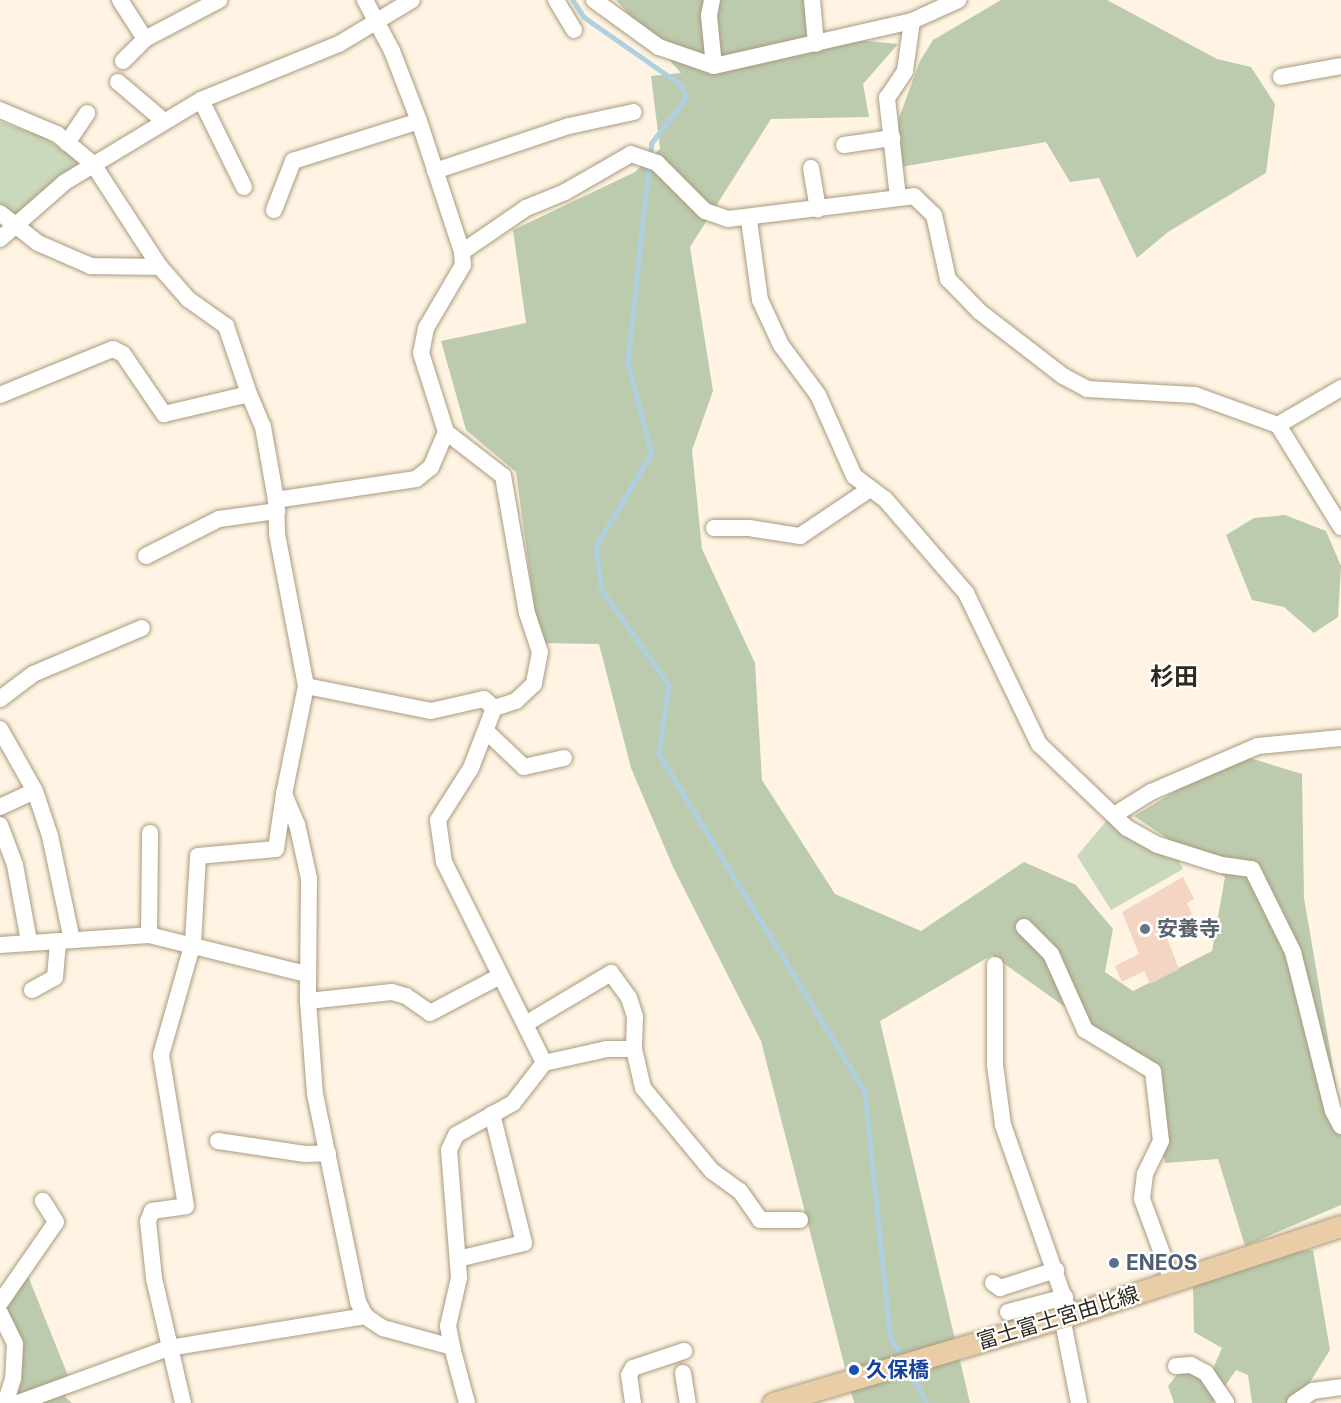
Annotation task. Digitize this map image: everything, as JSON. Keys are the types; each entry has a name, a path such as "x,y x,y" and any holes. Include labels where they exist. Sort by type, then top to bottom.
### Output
{"main road":[{"name":"富士富士宮由比線","path":"773,1403 938,1355 1066,1310 1173,1283 1341,1226"}],"street":[{"path":"120,0 145,39"},
{"path":"123,62 145,39 219,0"},
{"path":"365,0 378,20 419,121 462,252 463,265 426,328 421,353 446,432 502,476 527,613 540,652 534,684 516,701 494,708"},
{"path":"0,239 42,198 93,164 201,100 339,44 412,0"},
{"path":"556,0 574,30"},
{"path":"594,0 659,47 714,66 912,21 958,0"},
{"path":"712,0 709,16 714,66"},
{"path":"812,0 816,44"},
{"path":"898,198 887,98 905,71 912,21"},
{"path":"1281,77 1341,66"},
{"path":"118,82 164,122"},
{"path":"201,100 244,187"},
{"path":"0,110 57,134 93,164 160,267 188,299 226,326 263,427 306,686 306,706 284,794 276,849 198,856 194,943 161,1055 186,1206 152,1211 148,1221 168,1348 183,1403"},
{"path":"435,171 569,126 634,112"},
{"path":"67,143 87,113"},
{"path":"274,210 293,161 419,121"},
{"path":"843,145 892,138"},
{"path":"462,252 526,208 566,192 634,154 657,163 705,211 748,220 914,196 934,215 940,255 956,287 980,312 1076,384 1104,392 1195,395 1278,425 1341,527"},
{"path":"811,168 818,209"},
{"path":"0,213 12,226 90,266 160,267"},
{"path":"748,220 760,300 770,323 819,395 854,476 885,498 966,593 1039,744 1114,815 1158,845 1222,865 1252,869 1293,952 1333,1111 1341,1126"},
{"path":"0,395 113,349 123,354 164,414 249,394"},
{"path":"1278,425 1341,388"},
{"path":"146,556 219,519 416,479 431,467 446,432"},
{"path":"714,528 749,528 800,536 870,489"},
{"path":"0,699 33,674 142,628"},
{"path":"306,686 431,711 484,699 494,708"},
{"path":"494,708 471,768 438,820 444,862 500,976 527,1023 544,1063"},
{"path":"0,729 35,791 50,836 65,941 55,977 32,990"},
{"path":"486,731 524,767 564,758"},
{"path":"1114,815 1151,792 1258,746 1341,738"},
{"path":"0,807 35,791"},
{"path":"284,794 297,824 309,878 312,937 307,974 315,1094 365,1316"},
{"path":"0,825 15,865 29,941"},
{"path":"149,935 150,833"},
{"path":"1024,927 1051,954 1085,1030 1153,1071 1161,1141 1145,1174 1142,1199 1173,1283"},
{"path":"0,945 29,941 149,935 194,943 307,974"},
{"path":"995,965 997,1098 1015,1163 1056,1270 1066,1310 1079,1403"},
{"path":"527,1023 611,972 629,998 634,1049 643,1088 712,1171 740,1191 760,1221 800,1220"},
{"path":"308,1001 392,992 406,996 430,1012 500,976"},
{"path":"467,1403 448,1326 459,1259 450,1150 456,1135 513,1103 544,1063 608,1049 634,1049"},
{"path":"459,1259 524,1243 492,1114"},
{"path":"218,1141 328,1153"},
{"path":"0,1303 56,1222 43,1202"},
{"path":"993,1283 1000,1288 1056,1270"},
{"path":"1008,1312 1066,1310"},
{"path":"0,1313 15,1344 13,1379 4,1403"},
{"path":"18,1403 168,1348 365,1316 383,1328 452,1347"},
{"path":"633,1403 629,1375 633,1368 684,1351"},
{"path":"1176,1366 1191,1365 1206,1373 1226,1403"},
{"path":"683,1373 688,1403"},
{"path":"1295,1403 1312,1391 1341,1387"}],"green space":[{"path":"616,0 806,0 814,36 898,44 863,84 869,117 771,119 690,247 713,391 692,450 702,549 755,663 762,780 835,894 921,931 1024,862 1076,885 1113,929 1105,972 1133,991 1212,951 1225,877 1134,816 1237,754 1302,774 1304,898 1341,1114 1341,1205 1245,1246 1218,1159 1165,1163 1145,1064 992,955 880,1021 970,1403 854,1403 761,1041 673,867 631,768 599,644 539,643 516,472 466,430 441,341 526,323 513,230 635,172 660,149 651,76 681,73"},
{"path":"1001,0 1107,0 1217,59 1251,67 1275,104 1266,173 1168,232 1137,258 1099,178 1070,182 1046,142 895,168 899,118 920,61 933,40"},
{"path":"0,122 44,137 80,162 10,219 0,210"},
{"path":"1285,515 1326,531 1341,566 1338,617 1314,633 1284,607 1252,600 1226,535 1254,518"},
{"path":"1113,813 1175,854 1183,869 1111,910 1077,856"},
{"path":"1313,1250 1330,1350 1297,1403 1252,1403 1248,1375 1236,1370 1213,1403 1174,1403 1168,1386 1180,1371 1209,1378 1222,1348 1194,1332 1193,1285 1274,1254"},
{"path":"28,1276 71,1383 65,1397 72,1403 9,1403 6,1308"}],"building":[{"name":"安養寺","path":"1183,877 1194,899 1187,903 1192,914 1165,932 1179,969 1150,984 1144,971 1122,982 1115,966 1139,954 1122,912"}],"waterway":[{"path":"573,0 584,17 680,84 687,97 652,143 650,157"},
{"path":"649,166 628,363 652,453 596,547 602,590 669,685 659,754 865,1092 890,1336 903,1358"},
{"path":"908,1368 927,1403"}],"place":[{"name":"安養寺","path":"1145,929"},
{"name":"ENEOS","path":"1114,1263"},
{"name":"久保橋","path":"854,1370"}],"district":[{"name":"杉田","path":"1174,677"}]}
